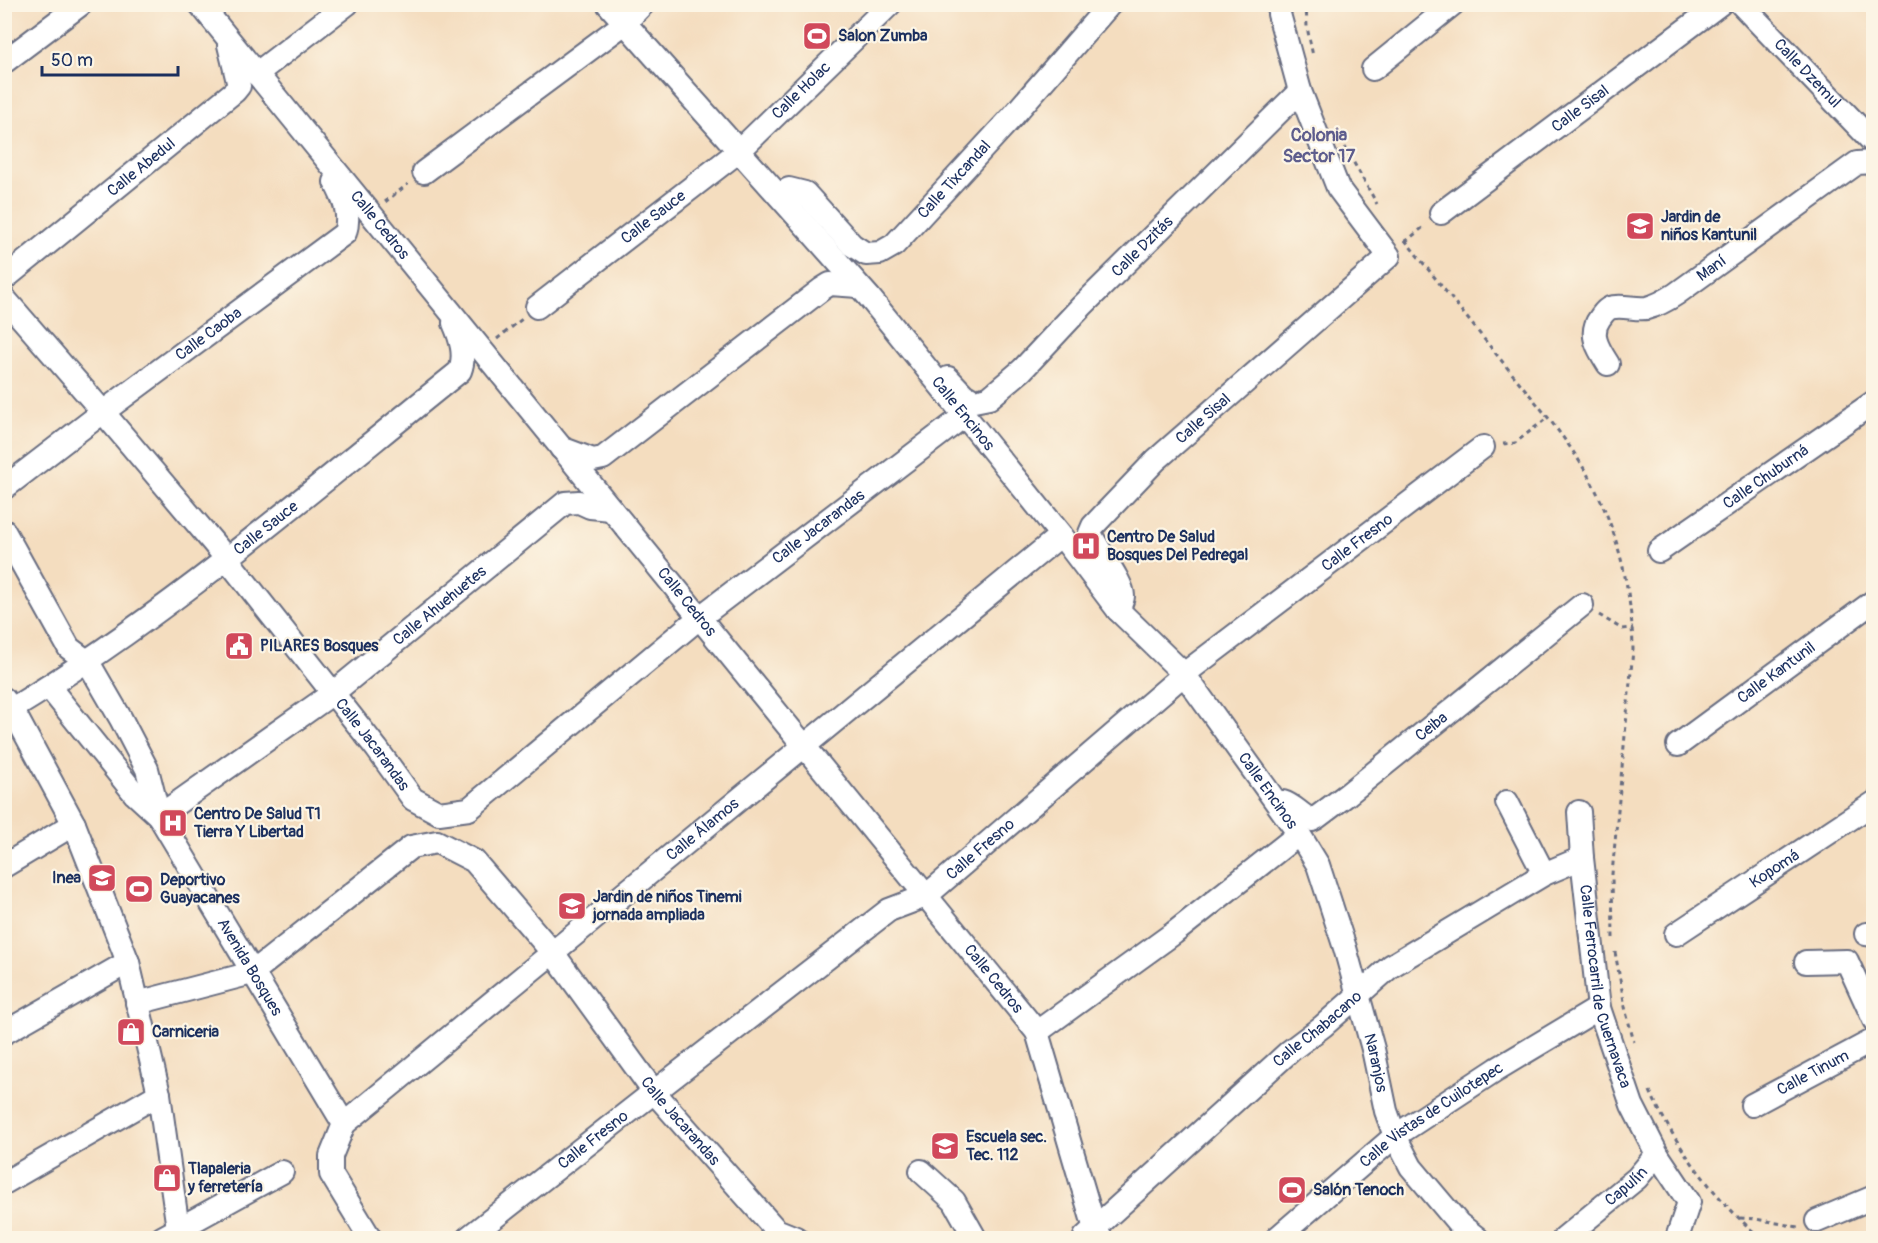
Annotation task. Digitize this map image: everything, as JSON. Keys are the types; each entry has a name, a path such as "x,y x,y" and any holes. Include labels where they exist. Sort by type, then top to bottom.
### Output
{"street":[{"path":"4,62 81,4"},
{"name":"Calle Cedros","path":"200,4 1037,1032 1093,1236"},
{"path":"256,74 347,4"},
{"name":"Calle Encinos","path":"608,4 858,286 1061,534 1118,610 1184,674 1299,834"},
{"path":"424,172 625,23 643,4"},
{"name":"Calle Holac","path":"739,151 890,4"},
{"name":"Calle Tixcandal","path":"779,195 789,189 805,193 852,245 867,254 880,253 894,245 1012,117 1110,4"},
{"path":"1279,4 1279,14 1300,91 1338,188 1397,248"},
{"path":"1374,69 1453,4"},
{"name":"Calle Sisal","path":"1441,213 1720,4"},
{"name":"Calle Dzemul","path":"1741,4 1871,135"},
{"name":"Calle Abedul","path":"4,279 235,91 239,86 228,39"},
{"name":"Calle Dzitás","path":"981,400 989,398 1022,370 1082,306 1300,91"},
{"name":"Maní","path":"1608,364 1597,347 1594,336 1596,323 1605,311 1611,308 1644,309 1659,304 1676,294 1865,163 1871,135"},
{"name":"Calle Sauce","path":"537,307 739,151"},
{"name":"Calle Caoba","path":"4,488 345,233 348,223 347,206 321,154"},
{"name":"Calle Sisal","path":"1118,610 1123,597 1120,585 1094,543 1090,533 1093,526 1156,460 1397,248"},
{"path":"561,448 593,459 603,458 822,289 830,284 858,286"},
{"name":"Calle Jacarandas","path":"4,298 227,559 413,799 439,813 469,809 699,618 964,416"},
{"name":"Calle Sauce","path":"8,704 49,687 88,662 227,559 460,371 463,362 462,345 449,311"},
{"path":"901,338 915,342 964,395 974,401 981,400 988,429 999,458"},
{"name":"Calle Chuburná","path":"1659,551 1874,402"},
{"name":"Calle Fresno","path":"468,1239 889,910 926,896 1184,674 1483,447"},
{"name":"Calle Ahuehuetes","path":"159,816 333,693 565,503 579,502 590,507 611,509"},
{"path":"4,531 69,648 88,662 147,769 159,816"},
{"name":"Calle Álamos","path":"344,1124 1061,534"},
{"name":"Calle Kantunil","path":"1678,745 1874,601"},
{"name":"Ceiba","path":"1275,801 1286,802 1308,819 1317,818 1582,604"},
{"name":"Avenida Bosques","path":"49,687 135,794 159,816 344,1124"},
{"path":"8,704 74,824 128,962 159,1095 174,1235 282,1172"},
{"path":"1507,802 1544,874"},
{"name":"Kopomá","path":"1676,934 1874,803"},
{"name":"Calle Ferrocarril de Cuernavaca","path":"1579,812 1581,858 1599,1008 1632,1105 1657,1154 1689,1202 1677,1239"},
{"path":"4,866 74,824"},
{"path":"1037,1032 1174,933 1299,834"},
{"name":"Naranjos","path":"1299,834 1318,865 1358,996 1373,1049 1386,1111 1395,1136 1411,1167 1459,1224 1477,1239"},
{"name":"Calle Jacarandas","path":"136,1003 252,973 411,847 437,842 474,861 553,952 654,1092 780,1236"},
{"name":"Calle Chabacano","path":"1093,1236 1290,1051 1391,966 1544,874 1581,858"},
{"path":"1806,962 1847,961 1874,1020"},
{"path":"4,1033 128,962"},
{"name":"Calle Vistas de Cuilotepec","path":"1277,1239 1395,1136 1497,1069 1599,1008"},
{"name":"Calle Tinum","path":"1752,1105 1874,1040"},
{"path":"4,1183 159,1095"},
{"path":"344,1124 332,1156 331,1174 370,1239"},
{"name":"Capulín","path":"1564,1239 1637,1178 1657,1154"},
{"path":"921,1171 954,1201 975,1239"},
{"path":"1817,1221 1874,1197"}],"path":[{"path":"370,214 424,172"},
{"path":"1397,248 1441,213"},
{"path":"482,351 537,307"},
{"path":"1483,447 1515,443 1548,418"},
{"path":"1582,604 1622,629 1633,628"},
{"path":"1738,1218 1756,1219 1796,1228 1817,1221"}],"place":[{"name":"Salon Zumba","path":"817,36"},
{"name":"Jardin de niños Kantunil","path":"1640,226"},
{"name":"Centro De Salud Bosques Del Pedregal","path":"1086,546"},
{"name":"PILARES Bosques","path":"239,646"},
{"name":"Centro De Salud T1 Tierra Y Libertad","path":"173,823"},
{"name":"Inea","path":"102,878"},
{"name":"Deportivo Guayacanes","path":"139,889"},
{"name":"Jardin de niños Tinemi jornada ampliada","path":"572,906"},
{"name":"Carniceria","path":"131,1032"},
{"name":"Escuela sec. Tec. 112","path":"945,1146"},
{"name":"Tlapaleria y ferretería","path":"167,1178"},
{"name":"Salón Tenoch","path":"1292,1190"}],"district":[{"name":"Colonia Sector 17","path":"1319,145"}]}
